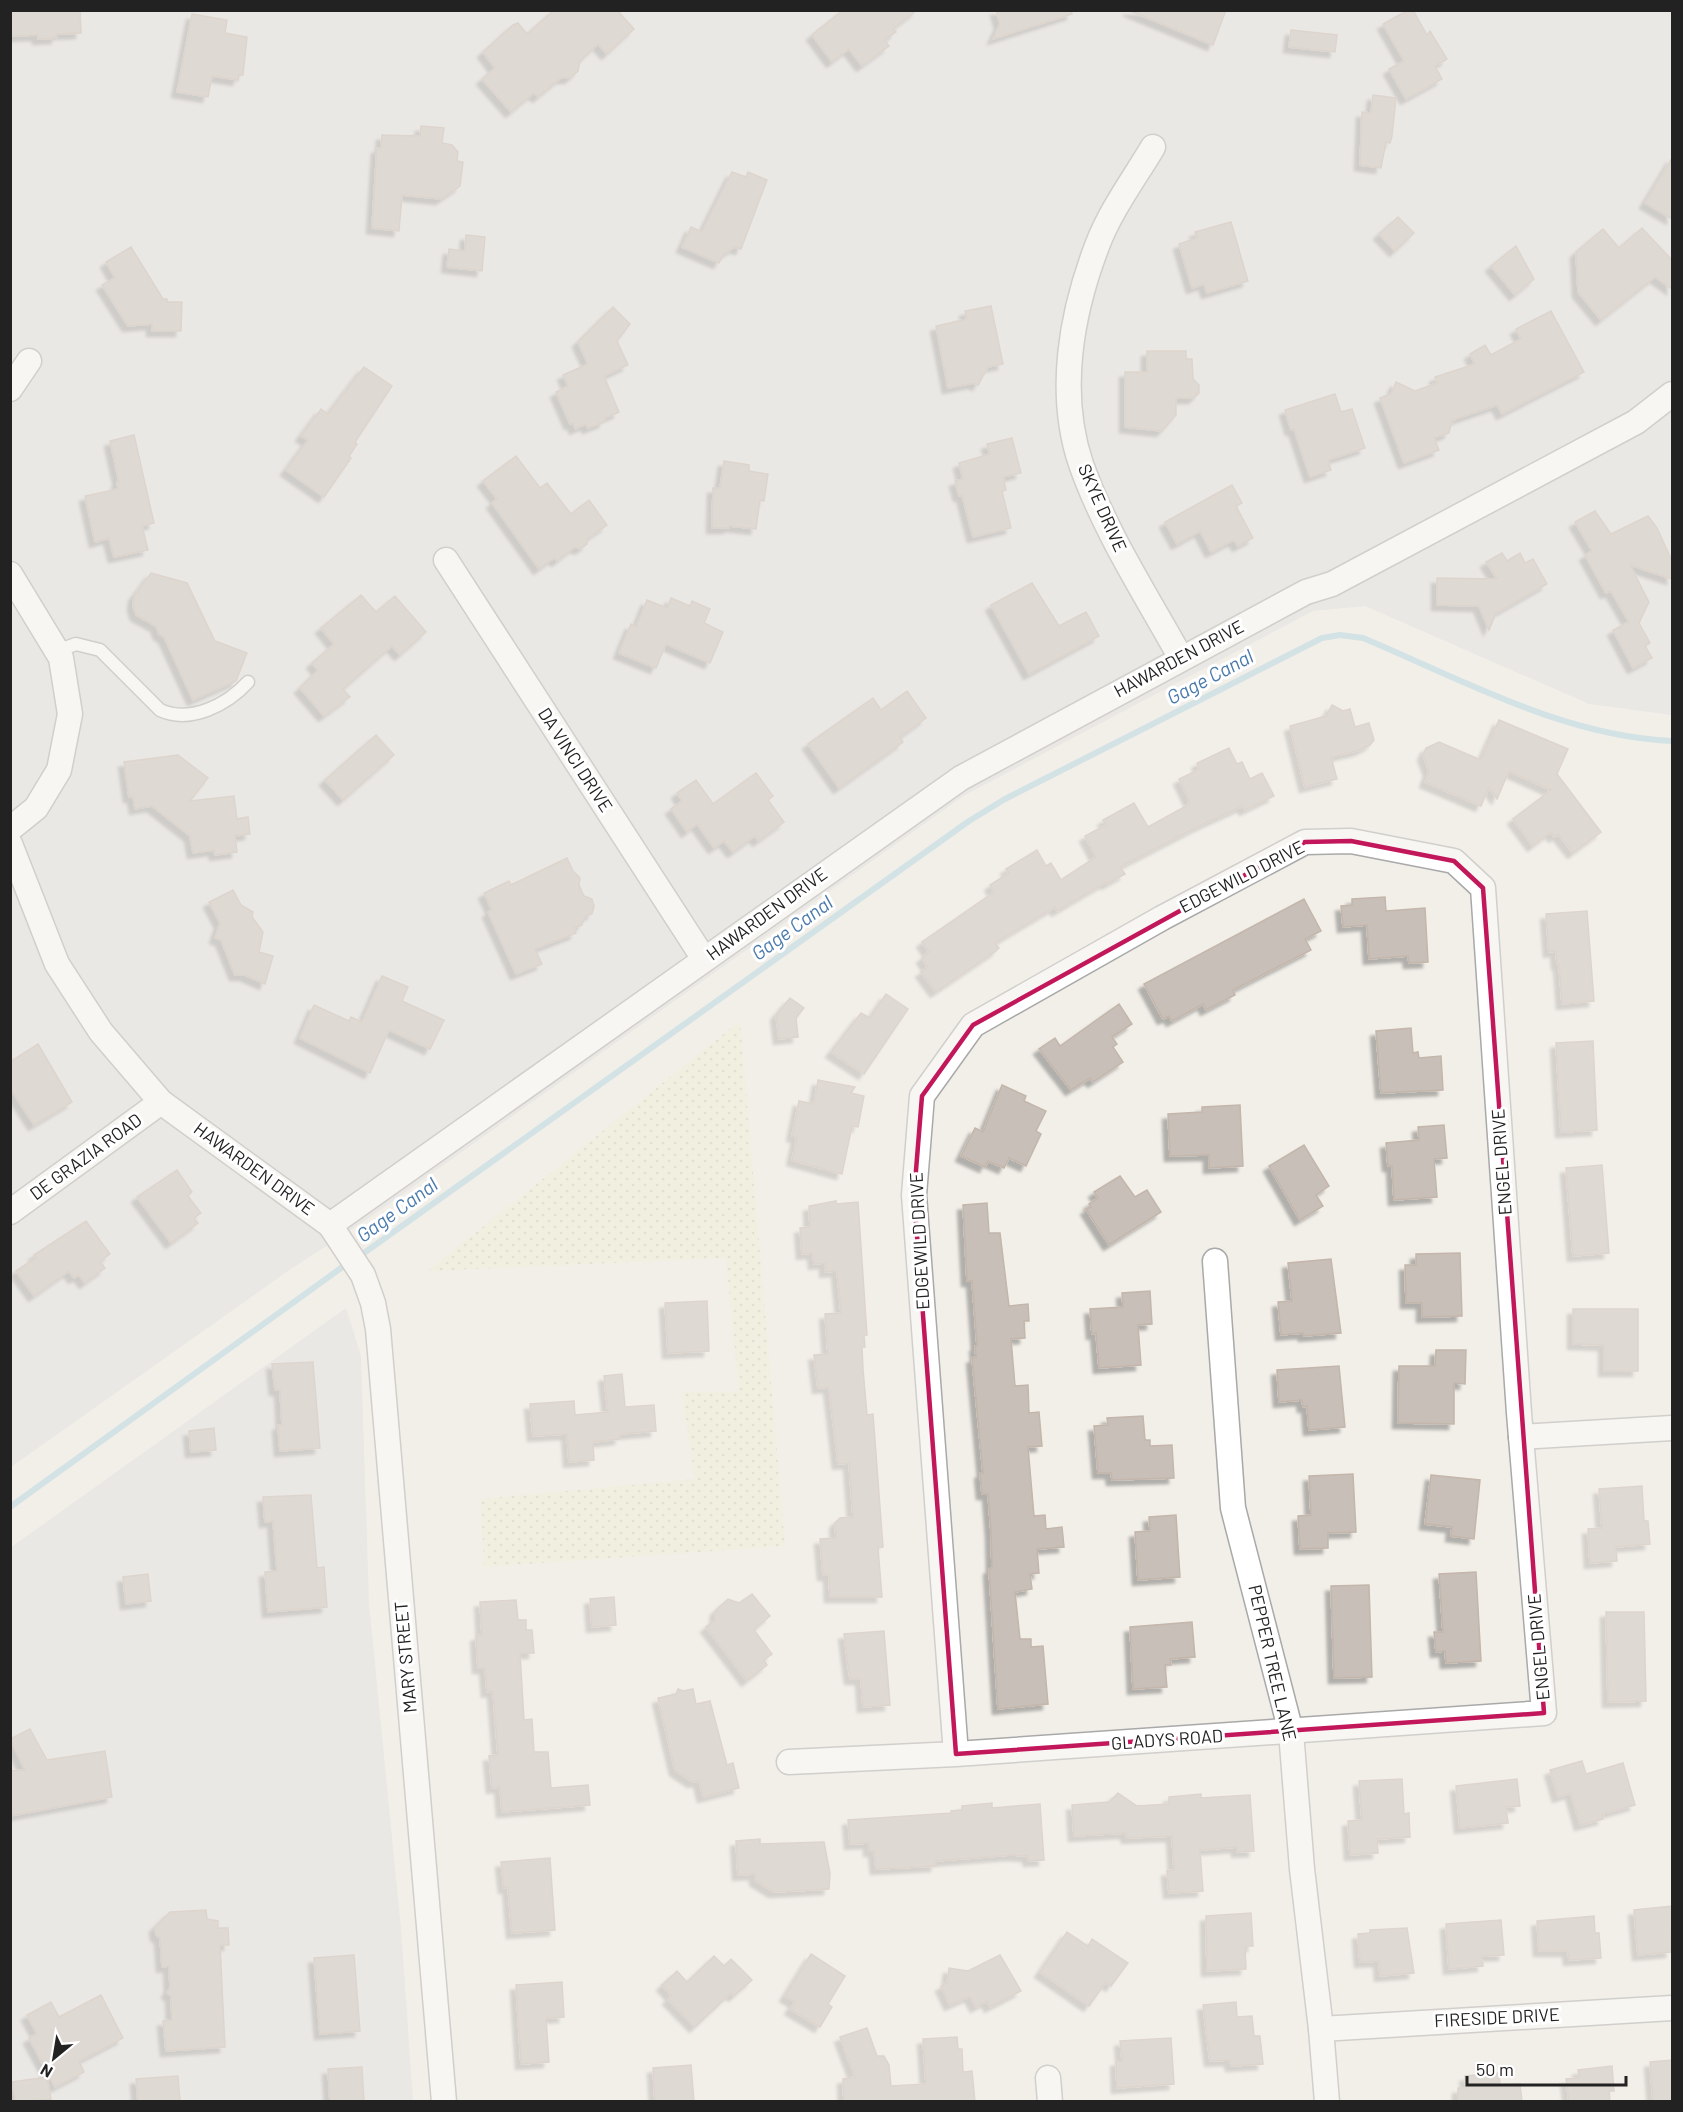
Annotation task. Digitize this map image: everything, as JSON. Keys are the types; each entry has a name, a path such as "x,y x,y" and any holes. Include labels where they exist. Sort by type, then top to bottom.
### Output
{"street":[{"name":"SKYE DRIVE","path":"1153,147 1097,244 1077,306 1069,359 1070,412 1081,463 1115,540 1181,658"},
{"path":"10,388 29,361"},
{"name":"HAWARDEN DRIVE","path":"10,843 57,964 101,1032 161,1102 330,1225 961,778 1306,592 1332,584 1555,466 1636,422 1672,394"},
{"name":"DA VINCI DRIVE","path":"446,560 704,959"},
{"path":"10,574 61,658 70,714 59,770 36,808 10,829"},
{"name":"EDGEWILD DRIVE","path":"956,1754 914,1195 922,1095 973,1025 1162,918 1305,842 1351,841 1454,861 1483,888"},
{"name":"ENGEL DRIVE","path":"1483,888 1521,1437 1544,1713"},
{"name":"DE GRAZIA ROAD","path":"10,1212 161,1102"},
{"name":"MARY STREET","path":"330,1225 363,1275 373,1303 378,1329 444,2102"},
{"name":"PEPPER TREE LANE","path":"1215,1261 1233,1508 1291,1732 1302,1869 1321,2029 1327,2102"},
{"path":"1521,1437 1672,1428"},
{"name":"GLADYS ROAD","path":"789,1762 956,1754 1544,1713"},
{"name":"FIRESIDE DRIVE","path":"1321,2029 1672,2008"}],"lane":[{"path":"57,651 76,644 84,644 100,650 160,710 170,715 183,715 214,708 234,697 248,682"}],"highlighted area":[{"path":"1351,841 1454,861 1483,888 1544,1713 956,1754 914,1195 922,1096 973,1025 1305,842"}],"shaded area":[{"path":"11,11 1672,11 1672,715 1589,704 1365,606 1313,611 965,795 366,1220 288,1271 11,1467"},
{"path":"346,1308 361,1356 369,1603 401,1929 413,2101 11,2101 10,1548"}],"green space":[{"path":"740,1021 785,1546 484,1567 481,1499 695,1479 682,1392 739,1392 726,1258 428,1271"}],"building":[{"path":"10,10 80,10 81,33 56,34 57,38 38,39 38,35 10,36"},
{"path":"554,10 617,10 634,29 607,54 598,44 580,61 578,71 570,78 561,78 538,97 534,93 511,112 482,79 495,68 483,52 513,25 518,23 527,34"},
{"path":"843,10 917,10 893,29 896,32 885,40 889,46 862,66 849,49 832,62 812,35"},
{"path":"996,10 1071,10 1072,14 993,39 1000,24"},
{"path":"1128,10 1226,10 1213,45"},
{"path":"1408,10 1413,10 1427,35 1430,31 1447,59 1435,66 1442,79 1406,99 1389,69 1404,61 1383,24"},
{"path":"192,14 227,20 225,33 247,37 243,75 239,75 238,80 212,76 208,97 177,92"},
{"path":"1291,30 1337,35 1335,52 1289,47"},
{"path":"1373,95 1396,98 1392,136 1390,143 1386,142 1381,168 1360,165 1362,112 1371,113"},
{"path":"421,126 444,128 442,143 452,145 458,152 457,161 463,162 460,186 441,199 402,195 399,231 372,228 377,148 381,148 382,135 420,136"},
{"path":"1672,158 1672,219 1645,203"},
{"path":"732,172 746,177 748,172 767,180 741,249 735,247 723,255 719,263 682,247 691,227 702,232"},
{"path":"1398,217 1414,233 1395,251 1379,234"},
{"path":"1231,222 1248,281 1207,293 1204,284 1192,288 1179,244 1197,238 1195,232"},
{"path":"1642,228 1672,260 1672,289 1655,277 1601,320 1578,292 1576,252 1603,229 1619,248"},
{"path":"466,235 485,237 482,271 447,267 449,249 465,251"},
{"path":"1516,246 1534,279 1515,295 1491,266"},
{"path":"131,247 163,299 167,299 167,302 182,302 181,331 152,331 152,324 128,326 102,285 115,278 106,262"},
{"path":"991,306 1003,364 988,367 978,385 973,383 948,388 936,326 967,319 965,311"},
{"path":"613,307 630,324 617,341 628,365 604,376 619,412 605,418 604,422 588,428 586,424 575,429 573,423 570,424 556,392 568,386 563,375 588,364 578,342"},
{"path":"1551,311 1584,372 1502,414 1497,405 1452,421 1449,433 1434,438 1439,450 1404,463 1380,398 1391,394 1396,382 1415,391 1437,383 1435,377 1475,364 1470,354 1485,345 1491,355 1521,339 1516,329"},
{"path":"1147,351 1186,351 1186,359 1192,359 1193,379 1199,385 1199,393 1194,398 1176,398 1176,415 1162,431 1125,427 1125,372 1147,372"},
{"path":"364,367 392,386 355,442 357,444 349,456 351,458 324,497 286,470 308,440 301,436 321,409 328,414"},
{"path":"1335,394 1341,412 1352,409 1365,448 1328,460 1331,470 1310,477 1285,410"},
{"path":"134,435 154,523 142,526 148,550 114,557 109,538 95,542 85,496 118,489 117,482 119,482 110,441"},
{"path":"1012,438 1021,473 1003,477 1006,490 1002,491 1011,528 973,537 962,495 959,496 955,481 963,479 959,463 990,454 987,444"},
{"path":"516,456 540,488 547,483 571,514 589,500 607,525 587,539 587,544 580,549 575,547 557,561 554,558 539,569 492,503 497,499 483,481"},
{"path":"724,461 749,465 749,471 768,474 764,501 760,500 756,529 729,526 729,528 712,528 713,488 720,488"},
{"path":"1232,485 1242,503 1236,506 1253,538 1238,546 1234,540 1211,552 1200,531 1177,544 1165,522"},
{"path":"1595,511 1611,534 1648,516 1657,528 1672,561 1672,579 1630,565 1649,602 1639,623 1650,643 1645,646 1652,658 1633,668 1613,630 1629,622 1611,591 1606,593 1585,555 1592,551 1575,522"},
{"path":"1502,553 1507,561 1520,553 1525,563 1533,559 1547,584 1496,613 1489,630 1479,606 1437,605 1437,578 1497,579 1486,562"},
{"path":"151,573 187,583 215,641 247,653 236,681 193,700 164,637 159,634 156,626 136,615 133,606 134,596"},
{"path":"1032,583 1059,626 1086,612 1099,636 1029,674 991,605"},
{"path":"361,595 376,612 395,596 426,632 400,655 392,646 343,689 350,697 324,716 300,688 318,670 312,663 334,644 321,628"},
{"path":"671,598 690,606 692,601 710,609 704,623 723,632 710,663 666,644 656,668 619,653 631,624 636,627 647,600 667,608"},
{"path":"907,691 926,718 900,737 903,742 839,788 808,744 873,698 881,710"},
{"path":"1332,705 1343,711 1350,709 1355,727 1369,723 1374,740 1360,750 1331,757 1337,779 1305,787 1290,726 1326,716"},
{"path":"1499,720 1568,749 1557,774 1601,832 1573,853 1558,834 1554,837 1551,832 1533,846 1513,819 1551,790 1509,771 1497,799 1489,787 1481,806 1425,782 1429,771 1423,755 1426,748 1439,742 1481,760"},
{"path":"376,735 394,755 343,800 325,780"},
{"path":"1229,748 1237,764 1242,762 1250,779 1262,773 1274,796 1245,810 1243,806 1199,826 1120,867 1125,874 1107,884 1106,882 1057,911 1055,907 995,943 999,948 996,951 936,992 921,972 928,967 922,958 929,952 922,942 994,892 990,885 1009,873 1006,869 1037,850 1046,866 1051,863 1061,880 1096,857 1085,836 1106,825 1103,820 1134,803 1148,827 1188,805 1190,802 1179,779 1200,769 1197,763"},
{"path":"178,755 208,778 190,801 234,796 237,819 248,817 250,834 235,836 237,852 215,855 214,850 193,853 190,836 152,806 135,809 133,797 129,797 124,762"},
{"path":"756,773 773,796 768,800 784,822 758,841 755,836 733,852 724,841 714,848 697,824 687,832 671,809 682,801 677,793 696,780 713,804"},
{"path":"567,858 573,871 580,878 579,885 584,896 592,899 594,906 592,914 585,916 582,925 574,928 576,933 535,949 542,964 516,974 488,912 492,910 484,893 509,881 511,885"},
{"path":"233,890 241,905 253,912 252,917 263,932 259,952 273,956 265,984 245,975 235,975 221,940 215,938 220,923 209,902"},
{"path":"1385,897 1386,911 1425,908 1428,962 1409,963 1408,956 1369,959 1367,925 1343,927 1341,906 1352,905 1352,899"},
{"path":"1304,899 1321,931 1305,939 1311,950 1233,990 1235,995 1206,1010 1203,1004 1172,1021 1169,1016 1163,1019 1144,984"},
{"path":"1587,911 1594,1001 1562,1004 1559,964 1557,964 1556,951 1549,952 1546,914"},
{"path":"382,976 408,987 402,1001 444,1020 430,1049 389,1030 370,1073 300,1038 314,1005 349,1021 351,1017 362,1022"},
{"path":"886,994 908,1009 864,1074 831,1052 861,1013 870,1018"},
{"path":"790,998 804,1008 796,1018 798,1037 779,1039 776,1015"},
{"path":"1119,1004 1132,1024 1112,1037 1117,1044 1113,1047 1123,1062 1093,1082 1090,1078 1071,1090 1039,1049 1055,1038 1060,1046"},
{"path":"1411,1028 1413,1053 1418,1052 1419,1058 1441,1056 1443,1090 1381,1093 1376,1031"},
{"path":"1593,1041 1597,1130 1561,1132 1556,1043"},
{"path":"38,1044 72,1102 34,1125 10,1088 10,1062"},
{"path":"818,1080 855,1087 851,1093 864,1096 858,1127 852,1126 842,1174 792,1160 797,1137 792,1136 799,1101 814,1104"},
{"path":"1002,1085 1026,1096 1024,1101 1046,1111 1036,1131 1041,1134 1026,1166 1009,1158 1004,1168 988,1161 985,1167 961,1156 975,1128 983,1132"},
{"path":"1240,1105 1243,1166 1209,1168 1209,1155 1170,1156 1168,1114 1202,1112 1202,1107"},
{"path":"1444,1125 1447,1158 1434,1159 1437,1197 1394,1200 1392,1166 1388,1166 1386,1143 1419,1140 1418,1127"},
{"path":"1304,1145 1329,1186 1316,1195 1323,1206 1300,1220 1269,1166"},
{"path":"1602,1165 1609,1253 1573,1256 1566,1168"},
{"path":"177,1170 192,1192 188,1196 201,1213 194,1218 198,1223 171,1243 137,1197"},
{"path":"1120,1176 1135,1197 1147,1190 1161,1212 1109,1245 1086,1209 1091,1207 1089,1204 1098,1198 1094,1192"},
{"path":"836,1201 836,1204 858,1202 867,1335 864,1335 865,1347 862,1347 863,1369 867,1415 873,1414 883,1547 878,1548 882,1597 830,1597 829,1575 823,1575 820,1539 836,1538 835,1523 840,1518 853,1517 849,1463 838,1464 829,1387 818,1388 814,1355 828,1354 825,1314 841,1313 837,1271 825,1272 825,1263 814,1264 813,1253 802,1254 800,1228 810,1227 809,1206"},
{"path":"987,1203 989,1233 1000,1233 1009,1306 1028,1304 1029,1321 1024,1321 1025,1338 1011,1339 1015,1386 1028,1385 1029,1413 1039,1412 1042,1446 1028,1447 1034,1516 1045,1515 1046,1529 1062,1527 1064,1547 1037,1549 1039,1573 1030,1574 1032,1589 1015,1592 1020,1639 1031,1639 1031,1647 1043,1646 1048,1704 998,1709 989,1569 992,1568 991,1532 988,1494 982,1494 980,1473 983,1473 972,1358 976,1357 975,1346 977,1346 972,1281 967,1281 963,1205"},
{"path":"86,1221 110,1254 100,1261 105,1268 85,1283 79,1275 74,1278 69,1271 34,1296 16,1271 36,1258 34,1255"},
{"path":"1460,1253 1462,1316 1422,1317 1422,1303 1406,1303 1405,1265 1416,1265 1416,1254"},
{"path":"1331,1259 1341,1333 1281,1335 1278,1302 1292,1301 1288,1263"},
{"path":"1150,1291 1152,1324 1138,1325 1141,1365 1099,1368 1096,1333 1092,1334 1090,1309 1123,1307 1122,1293"},
{"path":"707,1301 709,1351 668,1353 665,1303"},
{"path":"1573,1309 1638,1309 1638,1371 1604,1371 1604,1345 1573,1344"},
{"path":"1436,1350 1466,1350 1465,1384 1454,1383 1454,1424 1398,1423 1399,1366 1435,1366"},
{"path":"313,1362 320,1448 280,1451 278,1425 282,1425 280,1390 275,1390 272,1364"},
{"path":"1339,1366 1345,1427 1309,1430 1307,1406 1303,1407 1302,1400 1279,1402 1277,1370"},
{"path":"622,1374 625,1407 654,1405 656,1431 620,1434 620,1439 593,1442 594,1460 569,1462 567,1434 533,1436 530,1404 574,1401 575,1415 608,1412 604,1376"},
{"path":"1143,1416 1145,1440 1150,1440 1150,1446 1172,1445 1174,1478 1112,1480 1111,1473 1098,1473 1094,1426 1108,1425 1107,1418"},
{"path":"214,1428 216,1450 191,1452 189,1431"},
{"path":"1353,1474 1356,1532 1328,1533 1328,1548 1300,1549 1298,1516 1311,1515 1309,1476"},
{"path":"1431,1475 1480,1480 1474,1539 1451,1536 1452,1527 1425,1524"},
{"path":"1642,1486 1644,1521 1648,1521 1650,1544 1616,1547 1617,1561 1590,1563 1588,1529 1602,1528 1599,1489"},
{"path":"311,1495 317,1568 324,1567 327,1607 268,1612 265,1572 277,1571 273,1521 265,1522 263,1497"},
{"path":"1176,1515 1180,1577 1138,1580 1135,1532 1150,1531 1149,1517"},
{"path":"1476,1572 1481,1661 1446,1663 1445,1651 1436,1652 1434,1632 1443,1632 1439,1574"},
{"path":"148,1574 151,1601 126,1604 123,1577"},
{"path":"1369,1585 1372,1677 1334,1678 1331,1586"},
{"path":"752,1594 770,1616 754,1630 772,1654 764,1660 767,1665 747,1681 706,1627 715,1620 716,1610 728,1599 739,1603"},
{"path":"614,1597 616,1625 592,1627 590,1599"},
{"path":"516,1600 518,1620 526,1620 526,1630 532,1630 534,1653 520,1653 524,1720 532,1719 534,1752 548,1752 551,1788 588,1785 590,1805 502,1812 500,1787 492,1788 489,1756 498,1755 493,1691 487,1692 485,1668 478,1668 476,1636 482,1635 480,1602"},
{"path":"1606,1612 1644,1612 1646,1701 1608,1702"},
{"path":"1192,1622 1195,1657 1170,1659 1171,1665 1165,1665 1167,1687 1133,1689 1130,1627"},
{"path":"884,1631 890,1705 863,1707 861,1679 850,1679 844,1634"},
{"path":"678,1689 683,1691 693,1689 696,1704 710,1701 727,1765 733,1763 739,1788 703,1797 699,1781 693,1782 675,1770 658,1698 676,1694"},
{"path":"30,1729 47,1760 105,1751 112,1797 10,1816 10,1771 25,1770 10,1739"},
{"path":"1582,1761 1586,1774 1623,1763 1635,1805 1602,1814 1603,1819 1580,1825 1571,1793 1558,1797 1550,1770"},
{"path":"1402,1779 1404,1814 1409,1813 1410,1837 1377,1839 1378,1853 1350,1855 1348,1821 1362,1820 1359,1781"},
{"path":"1517,1779 1520,1806 1506,1807 1508,1823 1460,1828 1456,1786"},
{"path":"1118,1793 1137,1806 1169,1804 1169,1797 1201,1794 1201,1798 1250,1795 1254,1851 1237,1852 1237,1847 1200,1850 1203,1891 1169,1893 1167,1871 1174,1870 1172,1836 1127,1838 1126,1833 1074,1836 1072,1805 1109,1802"},
{"path":"992,1803 992,1808 1040,1804 1044,1860 1029,1861 1028,1856 1011,1855 936,1861 936,1866 876,1869 874,1851 869,1851 869,1843 850,1844 848,1820 952,1813 951,1811 962,1810 962,1806"},
{"path":"760,1839 760,1844 824,1842 830,1873 829,1889 774,1892 755,1880 755,1874 738,1875 736,1841"},
{"path":"550,1858 555,1930 512,1933 508,1887 504,1888 501,1862"},
{"path":"1672,1906 1671,1952 1638,1955 1634,1910"},
{"path":"206,1910 207,1919 218,1921 218,1928 228,1928 229,1945 220,1945 225,2047 166,2051 163,2021 172,2020 171,1996 167,1993 170,1987 169,1966 162,1967 160,1938 156,1935 155,1927 170,1912"},
{"path":"1251,1913 1253,1946 1245,1946 1246,1969 1207,1971 1206,1916"},
{"path":"1594,1916 1595,1933 1599,1933 1601,1958 1569,1960 1568,1951 1539,1951 1537,1921"},
{"path":"1501,1920 1504,1955 1482,1956 1483,1966 1449,1969 1446,1924"},
{"path":"1407,1928 1414,1973 1380,1976 1379,1961 1360,1962 1358,1934 1370,1933 1370,1930"},
{"path":"1067,1932 1088,1946 1092,1939 1128,1963 1111,1986 1106,1982 1089,2006 1040,1972"},
{"path":"811,1954 845,1976 828,2004 832,2007 820,2027 790,2009 795,2002 785,1996"},
{"path":"354,1955 360,2031 320,2034 314,1958"},
{"path":"1000,1955 1021,1991 990,2007 987,2001 976,2007 970,1996 950,2005 941,1986 947,1983 949,1968 968,1971"},
{"path":"714,1956 724,1966 731,1959 752,1980 734,1996 731,1993 695,2027 668,1999 672,1996 662,1985 677,1971 687,1982"},
{"path":"562,1982 564,2017 546,2018 549,2062 521,2064 516,1985"},
{"path":"101,1995 123,2038 79,2061 84,2072 55,2087 29,2038 37,2034 27,2015 51,2002 59,2017"},
{"path":"1236,2002 1237,2017 1252,2016 1254,2036 1260,2036 1263,2064 1231,2066 1230,2060 1210,2061 1203,2005"},
{"path":"867,2028 877,2056 884,2056 889,2065 891,2086 926,2084 923,2039 957,2037 958,2049 962,2049 963,2072 972,2071 975,2102 844,2102 843,2079 855,2077 840,2037"},
{"path":"1171,2038 1174,2084 1117,2088 1116,2061 1122,2061 1120,2041"},
{"path":"1672,2060 1672,2102 1653,2102 1650,2062"},
{"path":"691,2065 694,2102 655,2102 653,2068"},
{"path":"1612,2066 1614,2091 1609,2091 1610,2102 1569,2102 1566,2079 1579,2078 1578,2070"},
{"path":"362,2067 364,2102 330,2102 328,2069"},
{"path":"1499,2073 1500,2085 1520,2084 1522,2102 1458,2102 1458,2088 1466,2088 1465,2076"},
{"path":"178,2076 180,2102 138,2102 136,2079"},
{"path":"47,2077 51,2099 16,2102 12,2082"}],"waterway":[{"name":"Gage Canal","path":"357,1258 969,821 1005,799 1322,638 1340,635 1363,638 1476,688 1553,717 1592,729 1632,737 1672,741"},
{"name":"Gage Canal","path":"10,1507 348,1263"}]}
